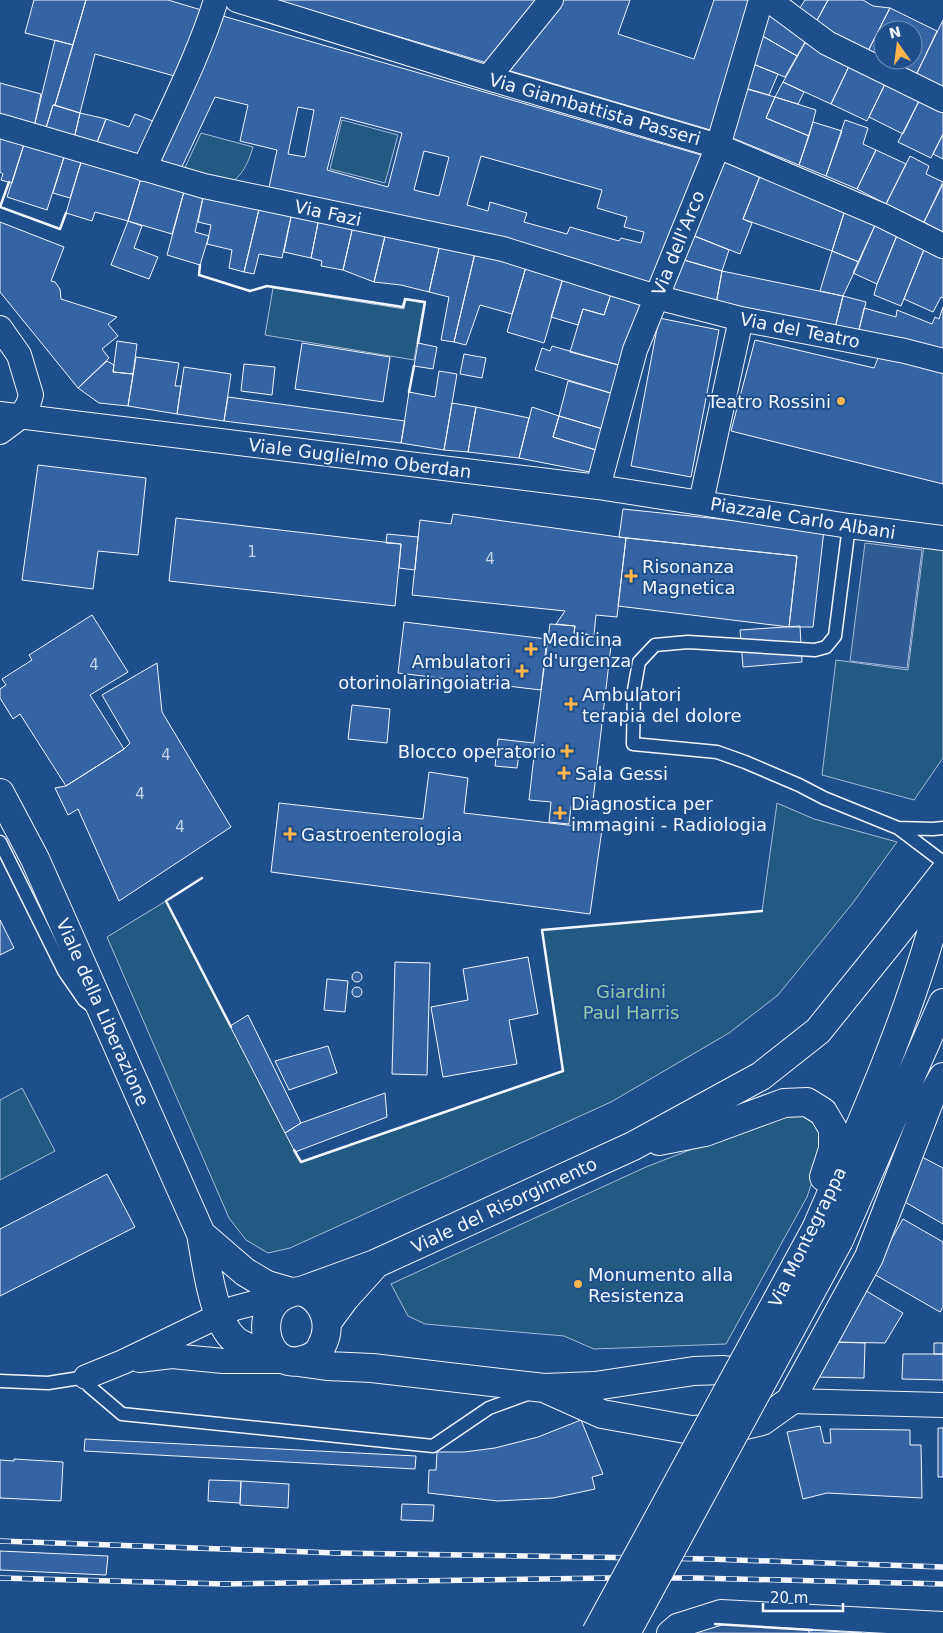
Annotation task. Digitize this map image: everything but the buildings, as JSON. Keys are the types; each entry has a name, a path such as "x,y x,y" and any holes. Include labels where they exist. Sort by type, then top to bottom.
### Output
{"street":[{"path":"144,169 210,22 216,0"},
{"name":"Via Giambattista Passeri","path":"237,0 488,78 718,146 883,216 943,246"},
{"path":"488,78 551,0"},
{"name":"Via dell'Arco","path":"598,487 635,350 718,146 761,0"},
{"path":"769,0 826,42 943,100"},
{"name":"Via Fazi","path":"0,126 204,186 503,250 656,297"},
{"name":"Via del Teatro","path":"656,297 741,319 905,350 943,362"},
{"name":"Piazzale Carlo Albani","path":"741,319 700,502 849,526 943,538"},
{"path":"0,328 19,355 31,395 28,405 10,416 0,432"},
{"name":"Viale Guglielmo Oberdan","path":"10,416 598,487 700,502"},
{"name":"Viale della Liberazione","path":"0,793 77,936 105,1016 202,1234 211,1286 219,1315 228,1332 236,1341 248,1348 287,1359 326,1366 372,1368 544,1388"},
{"name":"Viale del Risorgimento","path":"291,1293 375,1264 633,1146 761,1076 818,1031 943,874"},
{"name":"Via Montegrappa","path":"596,1633 632,1567 827,1235 933,930 943,890"},
{"name":"Via Montegrappa","path":"626,1633 660,1570 827,1235 914,1071 943,1003"},
{"path":"914,1071 943,1044"},
{"path":"544,1388 602,1414 691,1430 733,1428 762,1421 790,1401 869,1257 939,1091"},
{"name":"Viale del Risorgimento","path":"633,1146 705,1132 784,1103 806,1102 823,1112 833,1129 833,1149 819,1193 827,1235"},
{"name":"Viale della Liberazione","path":"202,1234 246,1272 267,1285 291,1293"},
{"path":"123,1362 172,1356 223,1361 309,1359 320,1350 328,1326 345,1298 375,1264"},
{"path":"287,1359 270,1346 266,1322 274,1302 291,1293"},
{"path":"86,1378 235,1308 291,1293 309,1294 316,1300 324,1312 328,1326 345,1348 372,1368"},
{"path":"544,1388 595,1386 694,1370 722,1370 750,1373 774,1387 790,1401 943,1404"},
{"path":"669,1633 677,1626 721,1612 943,1624"}],"lane":[{"path":"849,526 835,636 826,647 816,650 688,642 655,645 639,662 634,690 633,744 717,752 745,762 800,785 824,798 898,828 943,862"},
{"path":"898,828 943,828"},
{"path":"0,842 64,971 84,1000 105,1016"},
{"path":"0,1381 48,1383 86,1378 89,1386 122,1414 433,1446 489,1408 544,1388"}],"green space":[{"path":"342,120 398,135 385,183 330,169"},
{"path":"201,133 253,147 242,172 233,181 221,184 182,174"},
{"path":"273,288 404,309 406,300 424,303 414,360 265,335"},
{"path":"924,545 943,547 943,758 914,800 822,775 836,660 908,670"},
{"name":"Giardini Paul Harris","path":"777,803 814,819 897,842 852,904 778,995 729,1033 611,1102 290,1248 268,1253 246,1240 229,1218 107,937 166,901 301,1162 563,1071 542,930 762,911"},
{"path":"22,1088 55,1151 0,1180 0,1100"},
{"path":"803,1112 824,1130 822,1152 807,1197 726,1344 594,1349 564,1336 425,1324 408,1316 391,1284 646,1167 785,1113"}],"shaded area":[{"path":"865,543 922,550 907,668 850,661"},
{"path":"712,1624 809,1630 809,1633 682,1633"}],"railway":[{"path":"0,1541 336,1553 708,1559 943,1567"},
{"path":"0,1578 223,1584 607,1578 696,1578 943,1584"}],"wall":[{"path":"0,207 9,182"},
{"path":"0,207 60,229 66,213"},
{"path":"200,265 199,275 250,291 267,286 403,307 405,299 425,302 418,343"},
{"path":"409,392 414,366"},
{"path":"202,878 166,901 231,1027"},
{"path":"294,1150 301,1162 563,1071 542,930 762,911"},
{"path":"715,1624 812,1630"}],"place":[{"name":"Teatro Rossini","path":"841,401"},
{"name":"Risonanza Magnetica","path":"631,576"},
{"name":"Medicina d'urgenza","path":"531,649"},
{"name":"Ambulatori otorinolaringoiatria","path":"522,671"},
{"name":"Ambulatori terapia del dolore","path":"571,704"},
{"name":"Blocco operatorio","path":"567,751"},
{"name":"Sala Gessi","path":"564,773"},
{"name":"Diagnostica per immagini - Radiologia","path":"560,813"},
{"name":"Gastroenterologia","path":"290,834"},
{"name":"Monumento alla Resistenza","path":"578,1284"}]}
